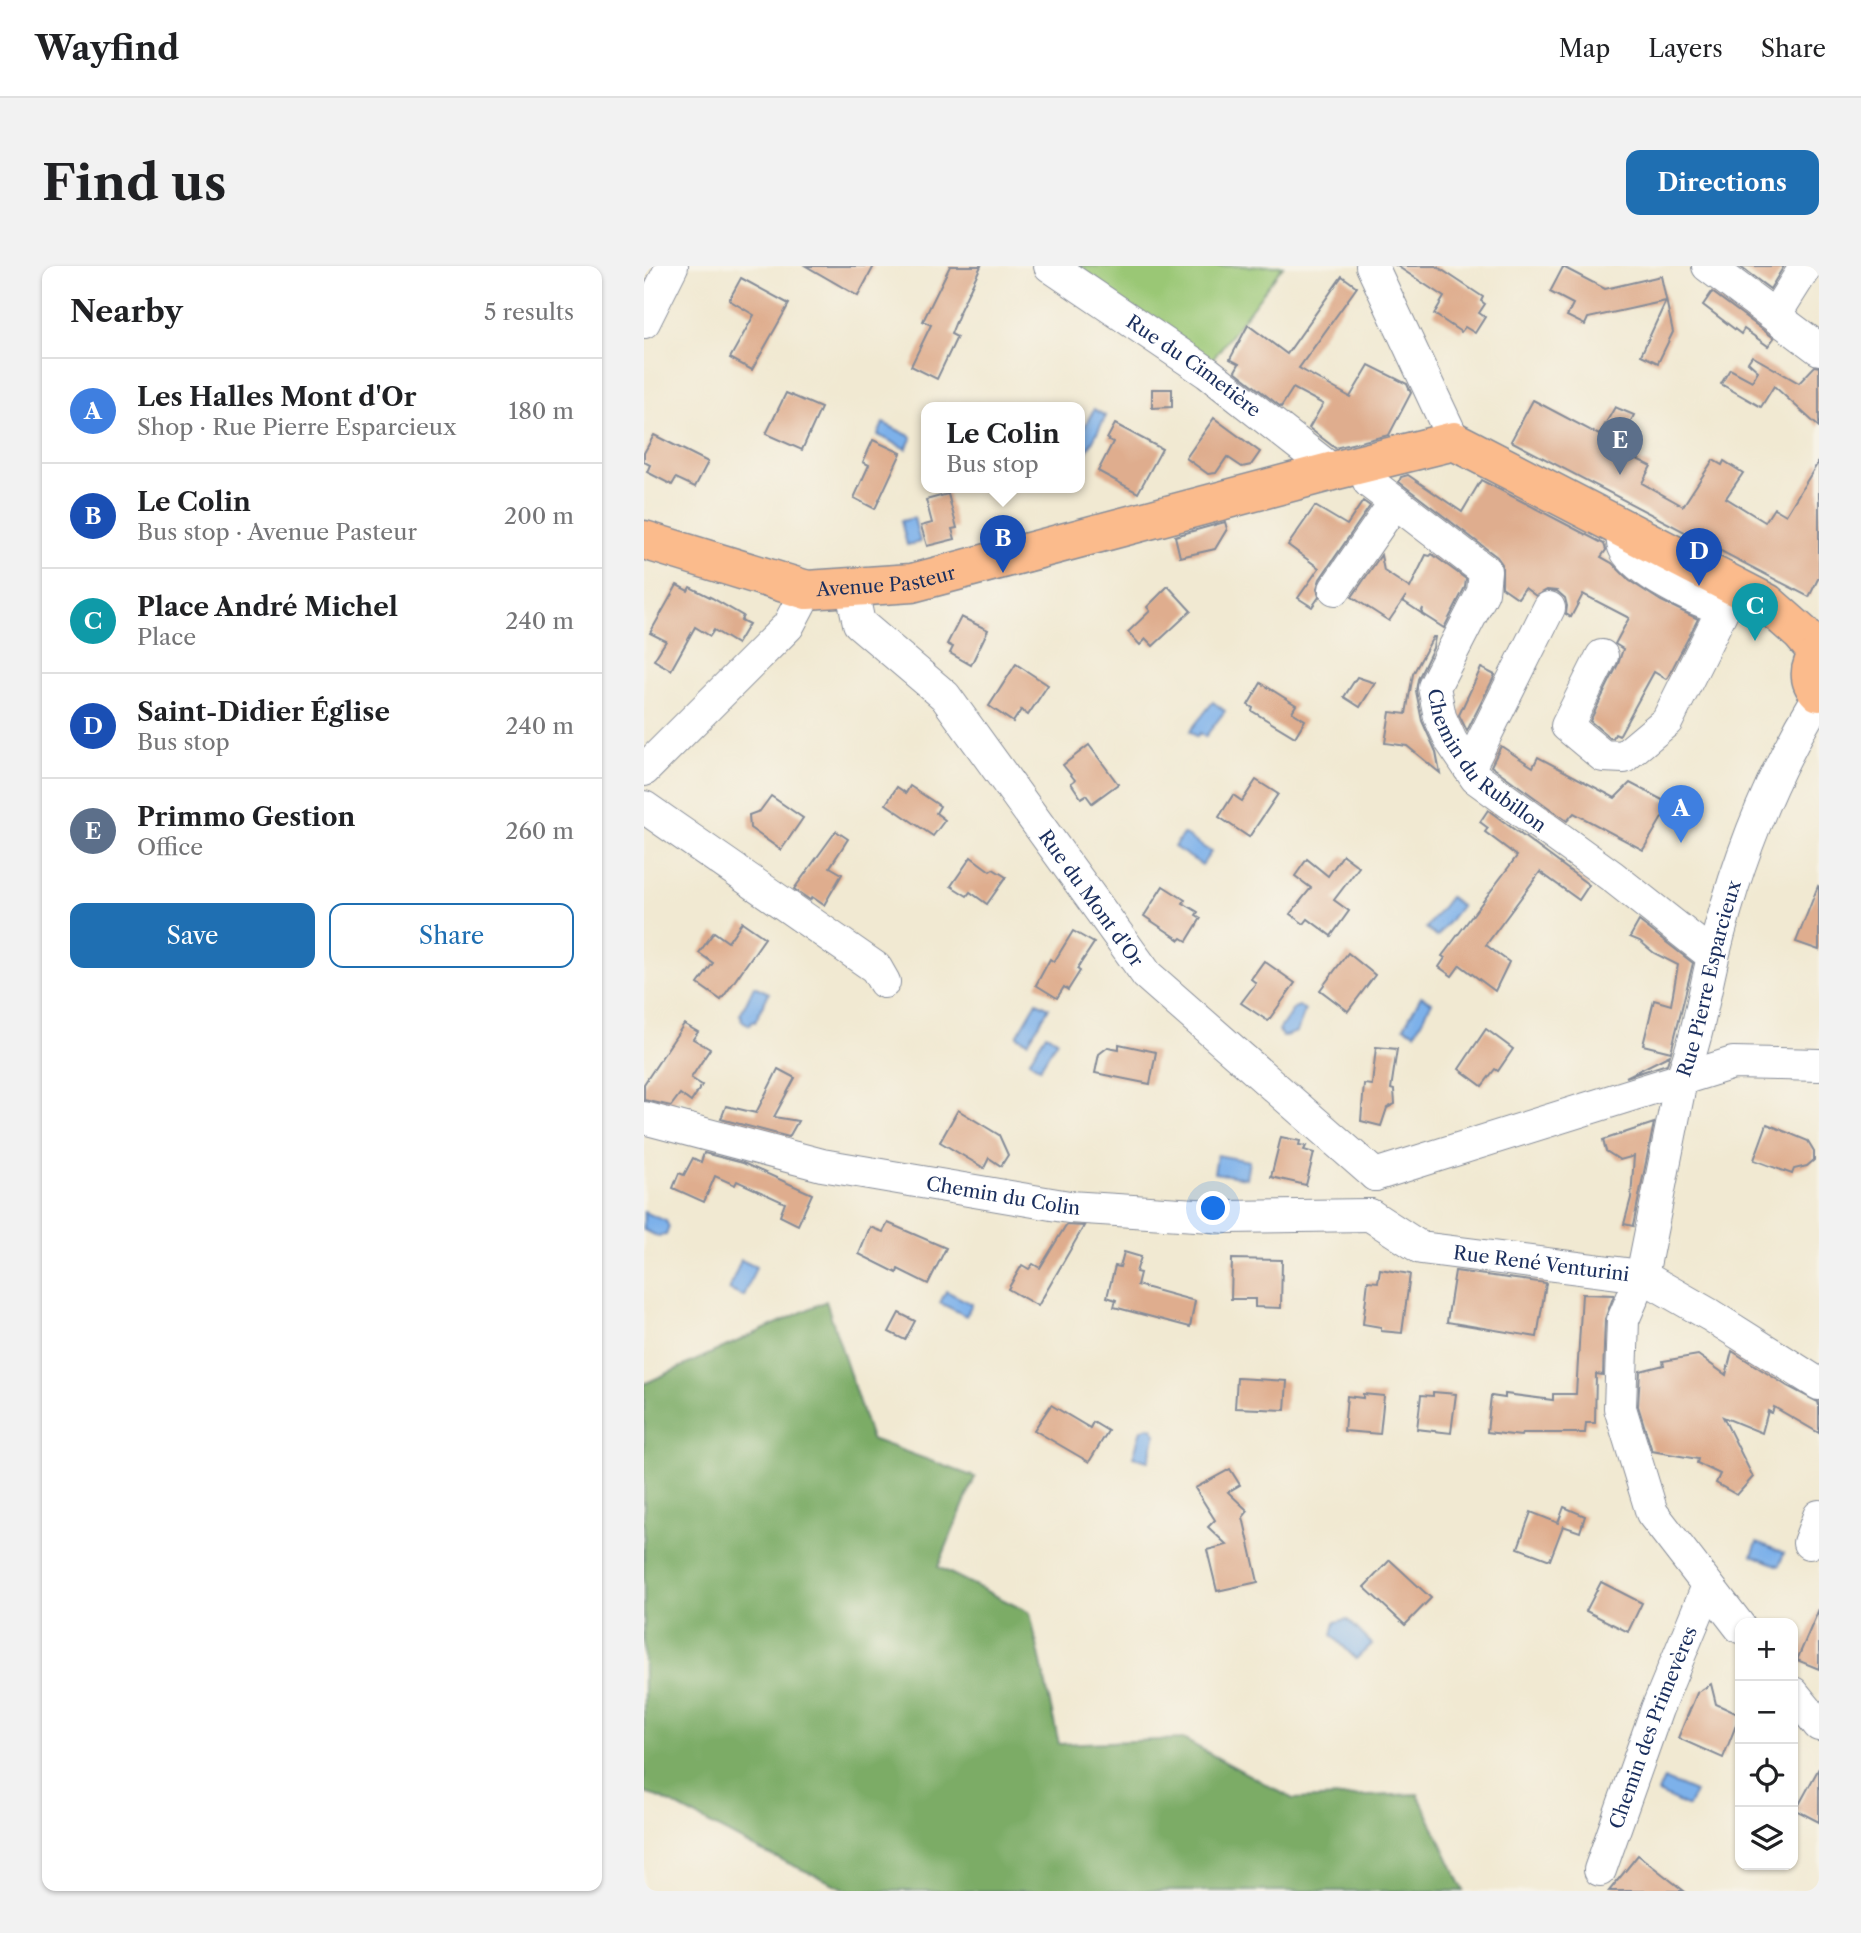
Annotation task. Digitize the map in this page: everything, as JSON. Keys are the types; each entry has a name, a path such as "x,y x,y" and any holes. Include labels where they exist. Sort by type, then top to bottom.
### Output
{"main road":[{"name":"Avenue Pasteur","path":"644,540 807,590 912,583 1454,441"},
{"path":"1454,441 1625,528 1729,596 1768,603 1801,632 1819,654 1810,674 1811,682 1819,694"}],"street":[{"path":"644,322 672,266"},
{"name":"Rue du Cimetière","path":"1050,266 1348,467"},
{"path":"1371,266 1454,441"},
{"path":"1708,266 1819,349"},
{"path":"1775,316 1806,266"},
{"name":"Chemin du Rubillon","path":"1348,467 1485,571 1483,592 1434,687 1440,717 1451,741 1476,778 1613,877 1713,956"},
{"path":"1335,589 1395,502"},
{"name":"Rue du Mont d'Or","path":"850,587 859,623 946,696 1147,975 1374,1175"},
{"path":"644,770 788,626 807,590"},
{"path":"1602,656 1567,726 1603,756 1623,757 1667,721 1729,596"},
{"path":"1469,768 1549,608"},
{"name":"Rue Pierre Esparcieux","path":"1735,1621 1652,1513 1620,1408 1623,1320 1642,1276 1681,1080 1693,1050 1713,956 1752,826 1819,694"},
{"path":"644,807 876,968 884,982"},
{"path":"1370,1215 1374,1175 1733,1063 1819,1065"},
{"name":"Chemin du Colin","path":"644,1118 822,1165 1069,1207 1228,1217 1370,1215"},
{"name":"Rue René Venturini","path":"1370,1215 1421,1248 1642,1276 1710,1315 1819,1384"},
{"name":"Chemin des Primevères","path":"1600,1870 1657,1709 1708,1586"},
{"path":"1798,1699 1819,1725"}],"green space":[{"path":"1070,266 1283,266 1210,363"},
{"path":"826,1301 871,1439 975,1477 938,1567 1030,1613 1059,1744 1183,1739 1293,1799 1418,1794 1464,1891 850,1891 759,1850 661,1798 644,1793 644,1384"}],"water":[{"path":"1094,409 1106,416 1085,455 1085,426"},
{"path":"883,423 912,437 906,449 878,435"},
{"path":"914,518 920,542 907,545 901,521"},
{"path":"1213,702 1225,711 1205,737 1200,733 1197,737 1190,731"},
{"path":"1183,834 1211,852 1202,865 1174,847"},
{"path":"1450,897 1461,906 1437,937 1426,928"},
{"path":"754,986 769,993 755,1022 752,1021 750,1025 741,1020 740,1015"},
{"path":"1421,996 1432,1002 1415,1033 1404,1027"},
{"path":"1037,1002 1049,1008 1028,1042 1017,1036"},
{"path":"1299,1006 1305,1011 1297,1032 1282,1037 1279,1030 1294,1008"},
{"path":"1046,1034 1057,1040 1040,1068 1029,1061"},
{"path":"1217,1155 1249,1161 1246,1178 1214,1173"},
{"path":"644,1212 666,1221 669,1227 666,1235 657,1236 644,1230"},
{"path":"741,1260 756,1267 744,1297 729,1290"},
{"path":"946,1291 972,1304 966,1316 940,1303"},
{"path":"1148,1427 1156,1434 1148,1461 1133,1457 1141,1430"},
{"path":"1757,1542 1784,1553 1779,1566 1752,1555"},
{"path":"1347,1619 1372,1644 1356,1659 1332,1635 1335,1622"},
{"path":"1664,1779 1695,1792 1688,1807 1658,1793"}],"building":[{"path":"806,266 874,266 858,296"},
{"path":"950,266 981,266 958,314 951,334 957,337 937,379 911,366 931,325 923,321"},
{"path":"1397,266 1436,266 1483,297 1481,301 1485,304 1479,313 1485,317 1475,333 1465,327 1461,332 1434,314 1444,297"},
{"path":"1739,266 1784,266 1770,289"},
{"path":"1563,267 1605,289 1661,276 1673,332 1658,363 1641,355 1666,301 1588,318 1585,325 1567,316 1573,304 1550,292"},
{"path":"1342,276 1357,287 1299,368 1350,397 1369,365 1407,384 1411,393 1389,435 1335,448 1309,428 1323,404 1293,388 1281,407 1235,371 1239,364 1230,359 1248,325 1287,354"},
{"path":"741,278 789,304 752,370 730,358 754,315 729,300"},
{"path":"1712,292 1774,338 1768,346 1744,329 1741,334 1703,305"},
{"path":"1752,356 1799,383 1815,366 1819,367 1819,427 1774,386 1761,407 1721,384 1730,369 1752,381 1758,371 1748,362"},
{"path":"1152,389 1172,389 1172,407 1152,408"},
{"path":"786,393 821,408 802,450 766,434"},
{"path":"1533,400 1599,435 1615,407 1634,415 1617,449 1651,466 1642,483 1683,506 1713,460 1722,465 1724,461 1743,473 1726,498 1765,522 1774,508 1786,515 1819,461 1819,577 1809,597 1511,441"},
{"path":"1214,418 1260,452 1251,465 1242,467 1227,457 1216,473 1208,474 1186,458"},
{"path":"1115,424 1162,449 1138,493 1098,471 1113,442 1107,439"},
{"path":"654,435 708,462 695,487 676,478 672,485 647,472 650,465 644,462 644,453"},
{"path":"873,440 901,453 875,509 854,498 869,465 863,462"},
{"path":"1408,475 1462,512 1481,480 1604,544 1606,550 1601,557 1612,563 1630,581 1661,601 1698,619 1668,677 1666,679 1654,672 1619,736 1615,734 1610,738 1590,721 1618,664 1623,649 1615,644 1629,618 1583,594 1571,617 1566,614 1565,598 1557,591 1547,590 1536,596 1525,588 1518,598 1502,587 1502,564 1497,557 1399,482 1401,477"},
{"path":"948,494 957,528 952,529 955,539 927,546 921,526 932,523 926,500"},
{"path":"1363,501 1370,506 1320,579 1317,588 1319,597 1312,607 1298,598 1319,568 1288,545 1315,506 1347,525"},
{"path":"1225,522 1227,529 1215,549 1180,557 1175,536"},
{"path":"1432,554 1466,579 1465,587 1444,628 1422,614 1423,608 1421,613 1403,601 1406,596 1389,621 1352,597 1381,555 1384,571 1410,588 1426,555"},
{"path":"677,585 688,591 690,587 712,598 743,616 741,620 749,624 737,644 714,630 710,636 695,627 671,670 654,660 666,641 650,633"},
{"path":"1168,586 1191,611 1153,646 1146,639 1140,645 1128,632 1150,611 1147,607"},
{"path":"961,617 988,630 971,665 950,653 953,647 947,644"},
{"path":"1433,637 1433,648 1418,679 1416,691 1422,721 1436,752 1440,773 1407,746 1385,743 1390,712 1406,714 1413,674"},
{"path":"1016,664 1048,685 1028,715 1021,710 1013,722 989,706"},
{"path":"1481,668 1495,675 1467,731 1459,715"},
{"path":"1357,677 1375,683 1360,707 1344,697"},
{"path":"1261,683 1296,705 1292,712 1305,720 1295,737 1252,711 1253,708 1248,705"},
{"path":"1089,745 1118,784 1092,803 1086,795 1081,798 1071,783 1075,780 1063,765"},
{"path":"1501,746 1533,767 1538,757 1615,798 1630,783 1670,804 1643,850 1574,813 1567,821 1491,766"},
{"path":"1256,780 1278,794 1249,837 1219,817 1233,795 1242,801"},
{"path":"910,786 940,806 936,813 945,820 933,836 886,804 897,787 906,793"},
{"path":"771,796 803,818 781,850 750,828 749,815 760,811"},
{"path":"1488,810 1589,885 1579,900 1540,872 1486,945 1509,962 1495,991 1460,965 1452,976 1439,967 1445,958 1442,956 1517,856 1485,832 1488,828 1480,822"},
{"path":"836,831 848,839 830,867 842,874 824,905 812,897 810,900 794,889"},
{"path":"1343,855 1359,867 1334,900 1349,911 1331,936 1308,919 1304,924 1290,914 1311,888 1295,876 1307,859 1328,876"},
{"path":"971,857 990,871 993,869 1006,877 987,904 970,892 967,896 951,886"},
{"path":"1163,886 1185,900 1183,903 1198,912 1196,915 1201,918 1187,941 1182,938 1180,940 1144,916"},
{"path":"1819,887 1819,950 1796,942"},
{"path":"1639,921 1693,963 1671,1052 1643,1045 1654,1000 1671,1005 1678,965 1630,937"},
{"path":"742,922 765,938 721,1000 698,984 713,963 699,953 714,932 728,942"},
{"path":"1073,931 1094,943 1077,969 1080,971 1068,990 1064,987 1057,998 1036,985 1050,959 1054,962"},
{"path":"1348,953 1375,975 1348,1011 1320,990"},
{"path":"1264,961 1295,983 1268,1021 1241,1003 1256,983 1251,979"},
{"path":"684,1024 698,1032 693,1039 710,1049 691,1078 702,1085 691,1102 680,1094 671,1106 644,1100 644,1084"},
{"path":"1486,1029 1513,1049 1498,1071 1495,1069 1482,1086 1459,1069"},
{"path":"1119,1044 1156,1052 1150,1084 1095,1073 1099,1054 1108,1047 1119,1049"},
{"path":"1376,1047 1397,1049 1391,1089 1394,1090 1395,1104 1387,1108 1381,1126 1361,1121 1364,1084 1372,1085"},
{"path":"1670,1055 1667,1064 1626,1077"},
{"path":"778,1069 795,1078 774,1117 798,1121 789,1137 721,1119 726,1106 756,1113"},
{"path":"958,1110 999,1135 1008,1155 1001,1166 989,1158 984,1168 940,1142"},
{"path":"1654,1123 1633,1226 1624,1224 1631,1198 1634,1156 1620,1160 1606,1151 1603,1140"},
{"path":"1767,1124 1808,1141 1814,1151 1814,1160 1807,1166 1794,1169 1792,1174 1754,1160"},
{"path":"1281,1137 1300,1141 1299,1145 1306,1146 1304,1150 1314,1153 1306,1185 1271,1177"},
{"path":"704,1153 743,1163 812,1194 798,1225 780,1216 785,1203 737,1181 735,1185 715,1176 704,1202 673,1188 679,1173 684,1175 693,1158 701,1162"},
{"path":"888,1223 946,1248 928,1284 898,1269 897,1273 859,1254 870,1227 883,1232"},
{"path":"1066,1225 1084,1226 1038,1306 1008,1289 1022,1265 1029,1269 1033,1264 1040,1268"},
{"path":"1124,1252 1141,1257 1136,1272 1140,1273 1137,1285 1195,1301 1190,1327 1114,1307 1116,1300 1107,1297 1115,1266 1120,1267"},
{"path":"1232,1259 1282,1260 1281,1308 1255,1307 1255,1299 1231,1299"},
{"path":"1380,1269 1410,1274 1402,1333 1381,1331 1381,1327 1363,1324 1368,1281 1378,1282"},
{"path":"1455,1271 1546,1283 1537,1337 1447,1322"},
{"path":"1582,1294 1614,1295 1605,1319 1603,1375 1596,1374 1595,1423 1586,1423 1585,1433 1522,1433 1521,1436 1487,1432 1491,1396 1505,1398 1505,1394 1553,1400 1553,1394 1576,1394"},
{"path":"899,1313 915,1321 905,1340 889,1332"},
{"path":"1732,1351 1818,1402 1819,1406 1819,1433 1774,1407 1772,1413 1768,1411 1762,1433 1723,1417 1753,1477 1737,1495 1716,1483 1720,1474 1697,1463 1698,1459 1652,1451 1638,1406 1640,1371 1664,1365 1663,1361 1698,1355 1726,1375"},
{"path":"1237,1378 1287,1381 1285,1410 1235,1408"},
{"path":"1433,1392 1456,1394 1451,1433 1417,1429 1421,1395 1433,1396"},
{"path":"1363,1394 1384,1396 1380,1434 1344,1431 1347,1396 1363,1398"},
{"path":"1051,1405 1090,1428 1093,1422 1108,1431 1089,1462 1034,1430"},
{"path":"1230,1469 1240,1485 1228,1492 1248,1511 1243,1517 1258,1582 1217,1591 1207,1550 1227,1545 1208,1527 1215,1520 1195,1488"},
{"path":"1564,1507 1585,1516 1580,1532 1563,1526 1550,1560 1518,1548 1531,1512 1558,1523"},
{"path":"1390,1560 1431,1598 1405,1625 1364,1587"},
{"path":"1601,1582 1642,1603 1628,1632 1586,1611"},
{"path":"1819,1609 1819,1669 1798,1660"},
{"path":"1711,1684 1716,1704 1735,1713 1735,1728 1723,1758 1678,1738 1697,1693"},
{"path":"1819,1768 1819,1822 1798,1811"},
{"path":"1638,1855 1684,1891 1609,1891"}],"place":[{"name":"Primmo Gestion","path":"1620,475"},
{"name":"Le Colin","path":"1003,573"},
{"name":"Saint-Didier Église","path":"1699,586"},
{"name":"Place André Michel","path":"1755,641"},
{"name":"Les Halles Mont d'Or","path":"1681,843"}]}
